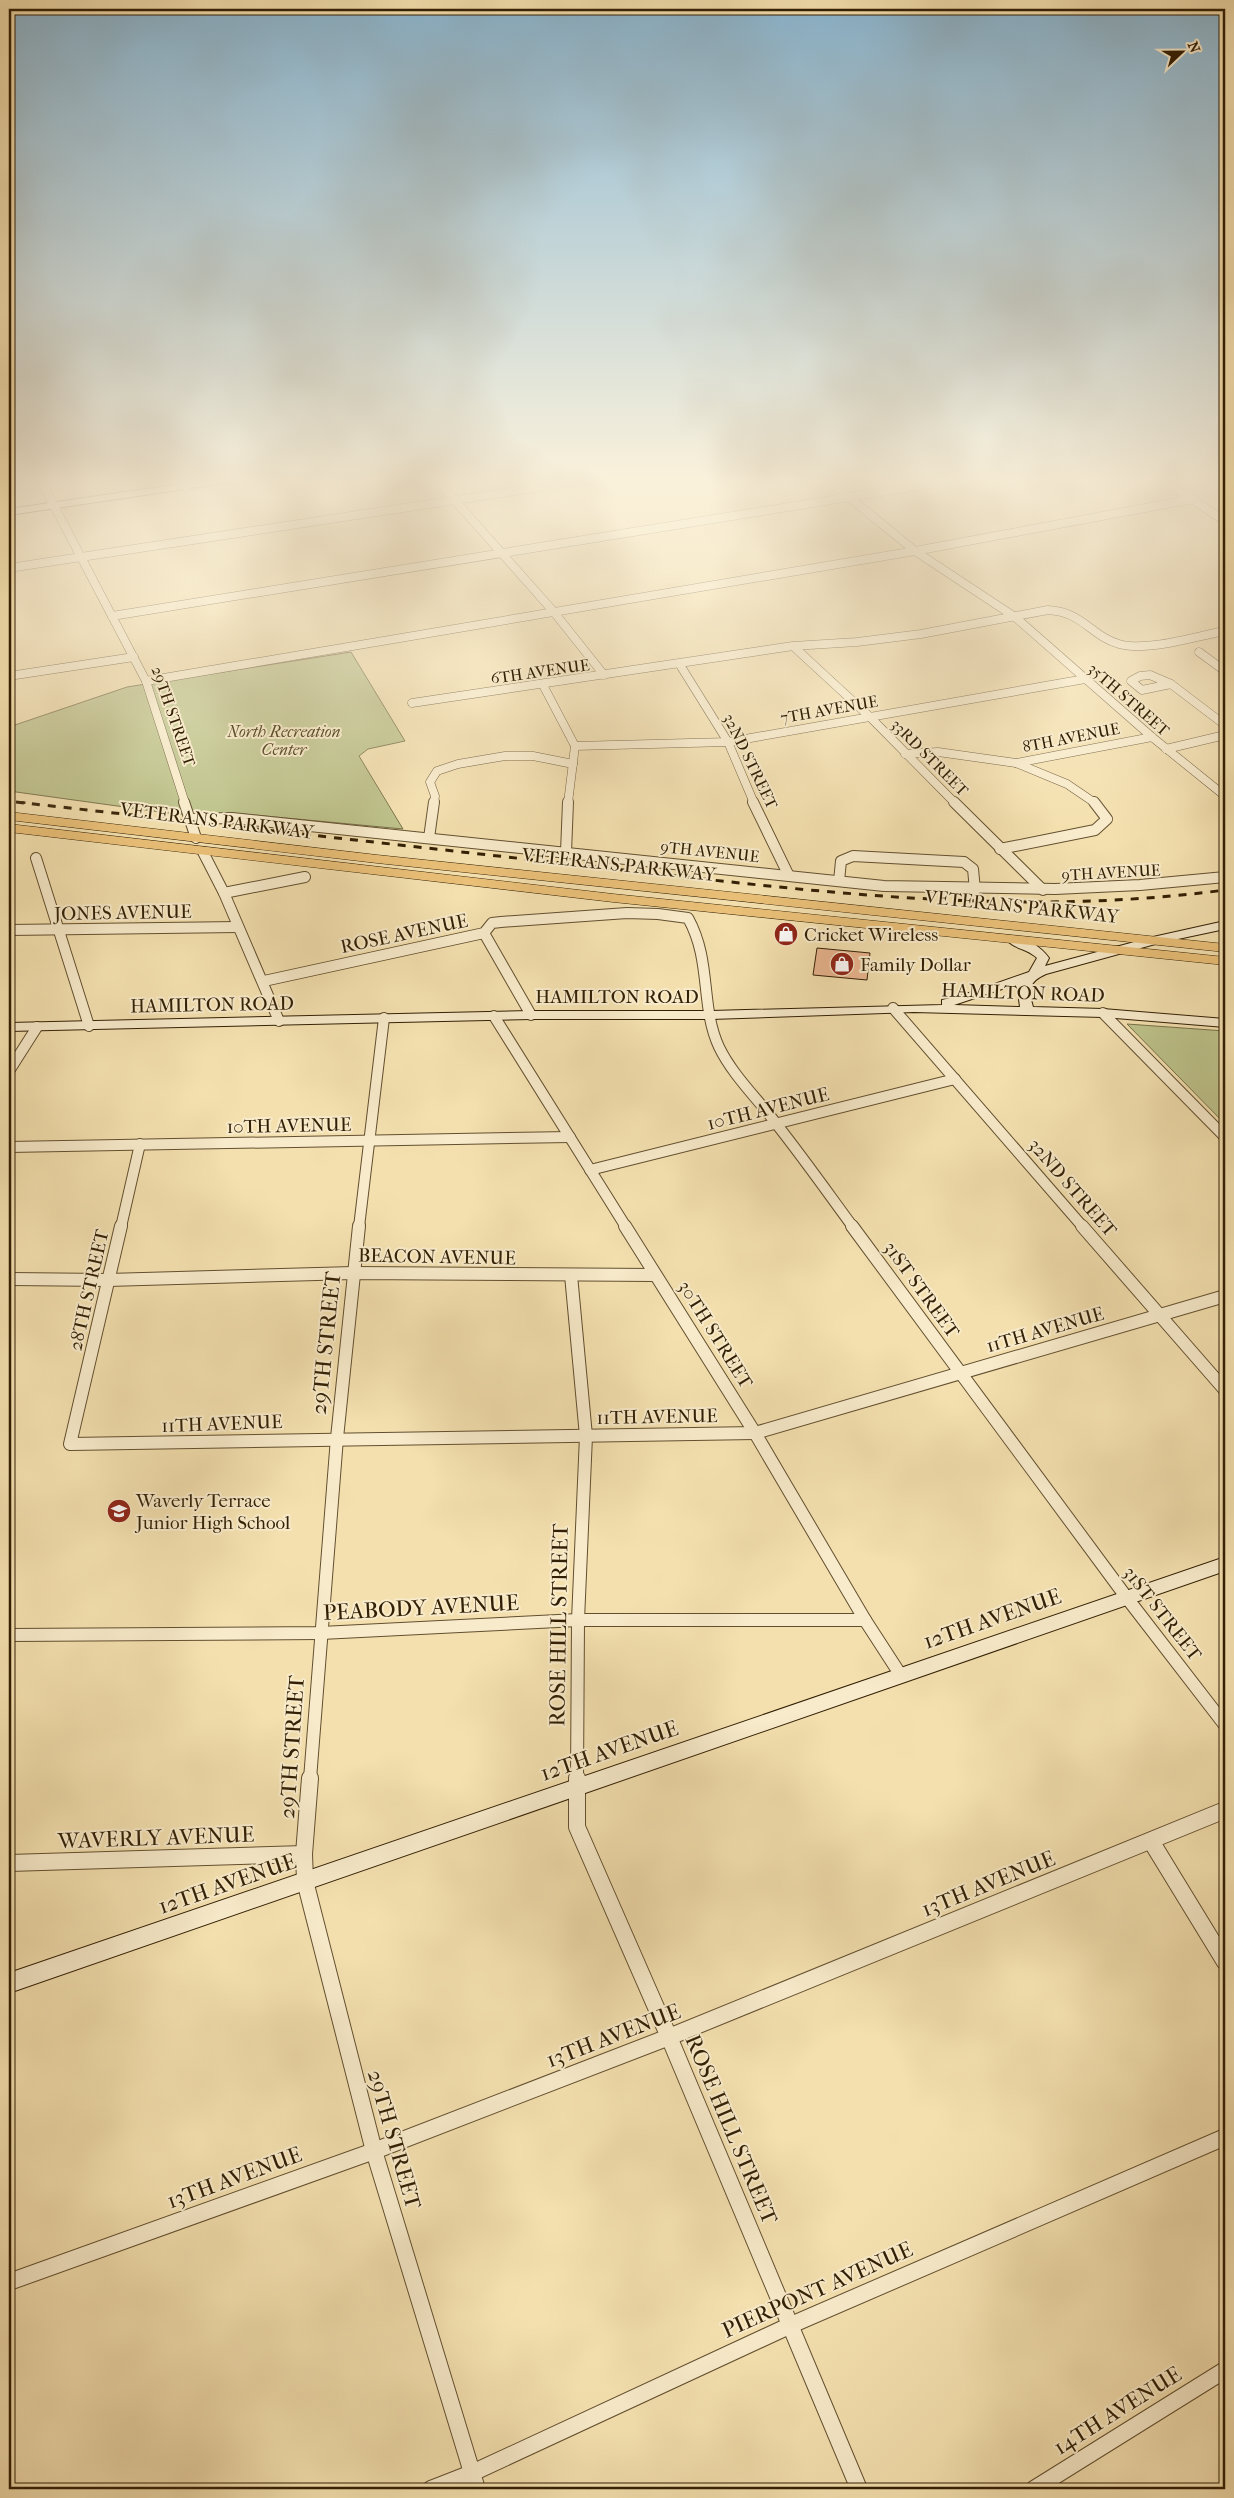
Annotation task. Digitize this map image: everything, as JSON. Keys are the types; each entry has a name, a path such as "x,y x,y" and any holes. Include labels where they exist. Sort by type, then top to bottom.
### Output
{"main road":[{"name":"VETERANS PARKWAY","path":"9,816 406,862 1225,948"},
{"name":"VETERANS PARKWAY","path":"9,828 203,852 1114,952 1225,960"}],"street":[{"name":"29TH STREET","path":"101,594 146,681 192,819 196,838"},
{"path":"112,616 250,594"},
{"path":"537,594 604,676"},
{"path":"146,681 658,594"},
{"name":"35TH STREET","path":"980,594 1015,617 1152,737 1225,796"},
{"name":"6TH AVENUE","path":"412,703 680,665 793,646 850,644 891,639 1061,609 1075,615 1119,644 1140,646 1225,631"},
{"name":"33RD STREET","path":"793,646 870,717 1043,890"},
{"path":"1199,652 1225,670"},
{"path":"9,676 134,657"},
{"name":"32ND STREET","path":"680,665 728,742 764,827 788,874"},
{"path":"1172,684 1142,690 1131,681 1141,676 1158,675 1172,684 1225,725"},
{"name":"7TH AVENUE","path":"575,746 728,742 1086,678"},
{"path":"543,685 575,746 566,819 566,852"},
{"path":"1166,748 1225,735"},
{"name":"8TH AVENUE","path":"906,754 938,752 1016,763 1152,737"},
{"path":"429,838 435,796 430,782 437,771 458,764 506,756 533,756 573,764"},
{"path":"1000,849 1095,830 1107,820 1102,808 1089,798 1016,763"},
{"name":"9TH AVENUE","path":"192,819 232,818 788,874 839,881 975,890 1122,888 1225,878"},
{"path":"203,852 264,981 279,1021"},
{"path":"839,881 841,861 853,856 964,862 974,869 975,890"},
{"path":"36,858 90,1026"},
{"path":"224,893 305,877"},
{"name":"ROSE AVENUE","path":"264,981 484,933 492,923 506,920 606,914"},
{"name":"31ST STREET","path":"606,914 674,914 688,918 695,928 706,968 715,1038 728,1060 1127,1598 1225,1725"},
{"path":"914,1008 971,998 1032,974 1157,940 1225,925"},
{"name":"JONES AVENUE","path":"9,930 59,931 238,927"},
{"path":"484,933 531,1015"},
{"path":"1014,941 1030,946 1038,951 1042,958 1032,974 1022,983 1027,1010"},
{"name":"32ND STREET","path":"893,1008 1225,1390"},
{"name":"HAMILTON ROAD","path":"9,1026 90,1026 531,1015 711,1015 893,1008 1103,1013 1225,1023"},
{"path":"1103,1013 1225,1137"},
{"name":"30TH STREET","path":"494,1016 755,1433 865,1620 900,1674"},
{"name":"29TH STREET","path":"384,1018 353,1273 337,1438 304,1854 305,1881 374,2151 474,2481"},
{"path":"9,1071 37,1027"},
{"name":"10TH AVENUE","path":"590,1170 778,1125 955,1078"},
{"name":"10TH AVENUE","path":"9,1146 570,1137"},
{"name":"28TH STREET","path":"70,1444 140,1144"},
{"name":"BEACON AVENUE","path":"9,1279 108,1280 353,1273 655,1275"},
{"name":"ROSE HILL STREET","path":"570,1275 586,1436 578,1620 577,1827 669,2037 859,2489"},
{"name":"11TH AVENUE","path":"70,1444 337,1438 755,1433 1162,1316 1225,1296"},
{"name":"12TH AVENUE","path":"9,1983 900,1674 1225,1564"},
{"name":"PEABODY AVENUE","path":"9,1635 321,1634 578,1620 865,1620"},
{"name":"13TH AVENUE","path":"9,2282 374,2151 669,2037 1225,1810"},
{"path":"1151,1841 1225,1962"},
{"name":"WAVERLY AVENUE","path":"9,1863 304,1854"},
{"name":"PIERPONT AVENUE","path":"431,2489 474,2481 791,2325 1225,2136"},
{"name":"14TH AVENUE","path":"1034,2489 1225,2370"}],"green space":[{"name":"North Recreation Center","path":"351,652 405,741 368,749 359,756 403,829 243,814 175,814 9,791 9,727 127,687"},
{"path":"1127,1024 1225,1031 1225,1124"}],"building":[{"name":"Family Dollar","path":"817,948 870,953 867,980 813,975"}],"railway":[{"path":"9,801 27,803"},
{"path":"16,802 760,885 914,898 1069,902 1147,898 1225,890"}],"place":[{"name":"Cricket Wireless","path":"786,934"},
{"name":"Family Dollar","path":"842,964"},
{"name":"Waverly Terrace Junior High School","path":"119,1511"}]}
